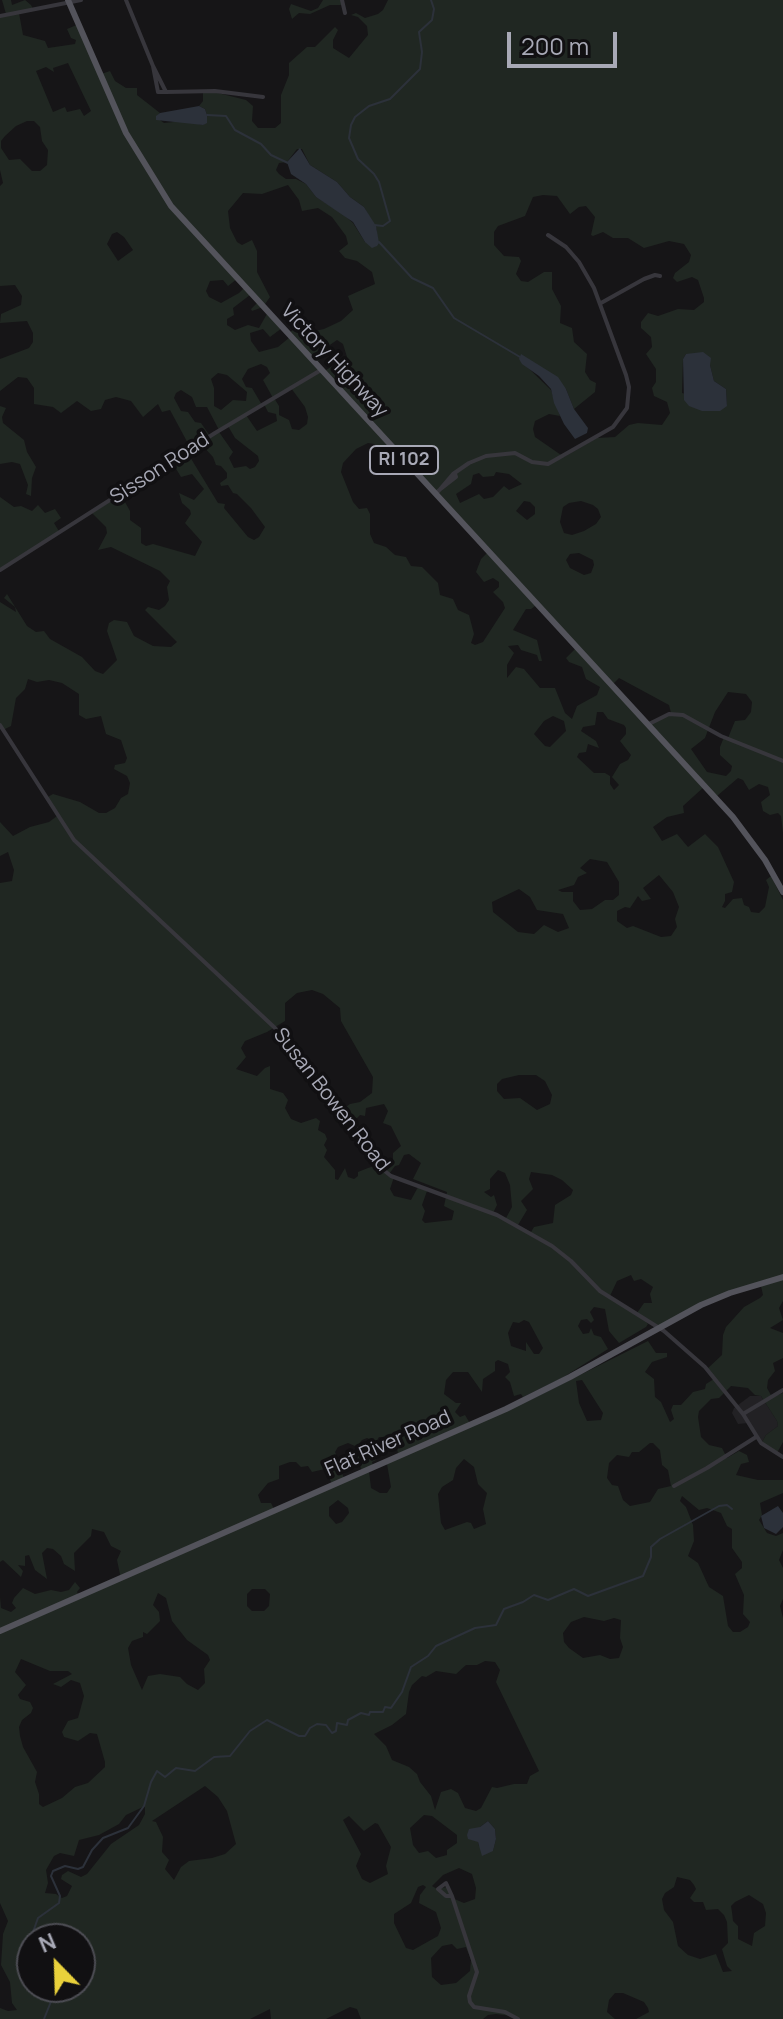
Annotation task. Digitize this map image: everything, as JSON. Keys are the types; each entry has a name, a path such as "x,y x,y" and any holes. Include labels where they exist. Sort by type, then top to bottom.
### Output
{"main road":[{"name":"Victory Highway","path":"69,1 121,122 156,185 198,238 437,492 733,817 765,860 783,892"},
{"name":"Flat River Road","path":"0,1631 506,1409 657,1328 730,1293 783,1277"}],"street":[{"path":"0,16 81,0"},
{"path":"342,0 345,13"},
{"path":"128,1 153,66 158,92 215,91 263,97"},
{"path":"437,492 456,477 455,474 477,459 509,452 539,465 548,464 619,422 627,408 629,387 601,303 579,262 548,235"},
{"path":"601,303 644,279 660,276"},
{"name":"Sisson Road","path":"0,570 215,433 321,370"},
{"path":"649,724 665,715 677,714 783,761"},
{"name":"Susan Bowen Road","path":"0,725 74,840 275,1028 349,1116 381,1168 391,1176 466,1202 526,1230 571,1261 600,1291 657,1328 705,1367 743,1414 756,1437"},
{"path":"743,1414 783,1390"},
{"path":"674,1486 756,1437 783,1457"},
{"path":"452,1896 477,1972 470,2002 474,2007 505,2012 518,2019"}],"shaded area":[{"path":"2,0 11,0 12,5 25,0 33,9 19,13 23,35 45,41 48,48 75,44 76,40 71,38 67,29 79,24 101,74 110,71 115,81 126,88 137,88 137,95 160,113 156,117 164,123 183,121 203,125 207,115 205,109 199,106 203,101 203,92 210,91 246,100 253,106 252,121 258,128 275,128 281,123 281,95 289,75 289,63 307,47 315,47 335,27 338,30 333,48 349,58 368,35 367,26 351,15 356,13 365,18 378,14 388,0 783,0 783,833 781,816 763,811 761,802 770,795 768,787 759,784 749,790 738,778 717,796 705,786 683,806 684,813 667,817 653,827 662,841 677,834 688,847 705,834 718,847 734,882 732,892 725,894 722,907 725,908 733,899 742,898 751,912 759,913 765,907 769,887 766,880 771,876 783,900 783,1301 779,1308 783,1320 770,1328 783,1333 783,1358 773,1363 775,1371 768,1380 767,1388 772,1397 783,1393 783,1442 777,1453 762,1442 778,1426 777,1421 761,1396 748,1388 731,1386 719,1398 711,1399 699,1411 698,1417 701,1437 709,1445 722,1448 727,1458 739,1451 747,1455 749,1462 741,1464 736,1475 758,1480 783,1480 783,1493 760,1503 762,1515 759,1520 767,1533 776,1536 783,1533 783,1550 779,1560 783,1568 783,1599 780,1606 783,1618 783,2019 636,2019 649,2012 644,2002 615,1993 609,2000 607,2012 615,2019 515,2019 496,2014 483,2019 361,2019 357,2009 350,2007 326,2019 271,2019 270,2009 250,2019 0,2019 0,2008 17,2010 12,2003 10,1982 1,1965 3,1934 8,1921 0,1903 0,1597 1,1608 11,1612 16,1608 12,1603 14,1598 23,1588 35,1594 51,1590 61,1592 69,1590 75,1582 80,1588 77,1592 80,1598 121,1579 117,1560 121,1551 111,1546 104,1532 92,1529 91,1536 74,1553 75,1571 64,1564 53,1549 47,1548 42,1553 47,1579 35,1570 29,1555 25,1556 25,1566 18,1565 23,1571 21,1577 3,1560 0,1562 0,883 12,881 14,870 8,852 0,856 0,822 13,836 49,822 57,816 46,798 53,794 106,813 128,794 130,783 127,776 114,769 115,765 125,763 127,758 121,740 106,734 101,716 86,719 79,715 79,694 62,683 28,679 25,689 16,698 11,726 3,730 0,725 0,602 16,612 15,607 4,598 7,594 27,626 36,632 44,631 50,639 82,657 95,671 103,674 117,660 107,631 109,623 114,620 127,622 134,636 153,646 171,647 177,642 145,610 148,607 159,610 165,606 169,600 167,587 170,581 160,571 111,547 98,550 107,533 106,527 92,513 121,495 130,511 130,520 141,528 141,543 195,556 202,542 185,523 191,514 179,493 194,500 204,489 192,474 181,477 172,462 187,452 218,503 225,504 224,508 248,537 254,540 265,527 228,485 221,486 227,473 216,465 201,444 191,449 170,410 162,412 158,404 143,417 131,401 116,397 105,400 101,409 91,411 77,401 61,413 53,407 34,404 34,388 27,378 18,377 0,391 0,359 29,348 33,333 27,321 0,323 1,314 21,305 22,296 15,285 0,286 0,186 3,183 0,170 0,15 6,14","holes":["68,63 91,111 84,116 80,109 67,112 65,107 53,112 36,71 46,67 54,72 53,68","34,121 40,127 42,141 48,150 47,165 40,171 32,171 20,159 9,160 1,148 1,141 16,126","297,149 302,149 310,165 337,182 364,207 377,230 377,236 365,242 353,223 316,197 306,184 276,170 279,163 287,162","288,185 299,200 302,211 318,208 332,217 348,244 339,251 345,258 357,261 372,272 375,284 348,296 353,310 341,321 310,332 300,324 278,347 259,352 251,341 250,333 263,329 270,337 282,328 268,312 259,328 248,325 235,330 227,325 227,319 234,315 233,308 250,295 258,302 252,311 263,307 270,297 257,272 257,251 252,240 242,245 230,228 228,211 243,193 262,194","543,195 557,196 570,214 586,206 595,217 593,236 603,232 613,238 628,238 644,248 669,241 684,244 691,255 689,262 673,278 677,282 692,277 698,280 704,302 694,310 678,309 658,316 648,313 641,322 641,328 651,337 652,347 646,354 656,369 656,382 652,388 654,396 667,402 670,413 662,425 629,425 615,437 597,438 564,457 535,437 535,421 549,414 560,416 551,390 519,359 566,389 574,409 595,392 596,383 585,372 587,354 574,342 572,328 560,323 561,306 552,289 552,272 544,272 528,282 521,281 516,274 521,261 519,257 504,256 494,245 494,232 498,226 525,216 533,197","117,232 133,250 118,261 107,244 112,234","237,279 245,287 221,303 209,297 206,291 210,281 223,280 228,286","337,340 343,344 347,357 323,372 315,363 327,355 324,349","686,354 710,365 714,381 726,389 727,406 682,393 683,359","261,364 267,367 270,373 263,380 273,398 264,404 268,412 276,414 277,421 257,431 246,415 262,405 252,388 246,387 242,379 248,369","218,373 227,375 247,392 246,401 233,400 221,410 214,406 211,379","291,388 305,407 308,417 307,424 299,430 292,429 289,420 279,415 279,406 274,398","181,390 192,397 196,407 207,407 219,430 228,426 235,438 258,456 255,467 234,468 229,458 233,452 219,432 210,436 188,412 181,411 174,398","368,443 374,444 389,458 396,452 488,552 481,559 476,572 484,582 493,578 499,582 499,587 493,592 505,608 483,642 471,643 474,634 469,615 458,610 453,599 440,595 438,583 422,567 411,566 406,557 395,555 386,547 374,543 367,508 359,509 341,472 343,463 356,449","509,474 522,484 509,490 504,486 493,497 484,499 479,494 460,503 456,494 471,484 473,475","524,501 535,507 535,514 527,520 516,511","581,501 598,509 601,517 596,524 572,535 564,533 560,522 563,507","579,553 593,560 591,573 584,575 570,568 566,560 570,554","538,604 577,647 566,658 582,667 586,679 600,687 597,695 577,706 572,719 565,713 555,688 540,688 524,669 516,667 507,678 507,665 514,653 508,646 518,645 521,650 537,655 542,661 537,640 513,630 526,609","619,678 669,705 671,713 648,722 613,684","728,692 746,694 752,702 751,712 745,720 735,721 728,738 724,737 720,747 720,755 732,766 731,771 726,776 707,772 691,749 705,738 715,712","597,712 603,712 608,719 626,728 626,734 620,741 631,755 620,764 612,777 619,785 614,790 610,776 594,773 577,757 579,753 586,752 588,744 599,748 596,741 581,731 583,727 595,725","553,716 564,721 566,731 550,747 534,734 544,721","590,859 607,862 619,882 619,895 592,909 580,910 573,901 573,892 558,890 574,885 578,877 587,873 580,868","659,875 673,892 679,907 675,919 677,927 671,936 661,937 633,926 627,928 617,921 617,911 630,908 638,896 642,901 651,899 643,888","519,889 530,897 537,910 563,914 569,928 558,932 544,925 534,934 518,932 493,912 492,902","312,990 323,994 340,1008 341,1021 373,1077 372,1093 343,1109 353,1122 360,1115 365,1116 366,1108 384,1104 388,1111 383,1123 391,1126 401,1146 393,1153 393,1160 383,1169 378,1165 358,1172 354,1179 348,1177 345,1168 338,1180 335,1179 335,1170 324,1157 327,1139 318,1130 320,1121 316,1118 301,1123 291,1119 285,1108 288,1100 283,1093 270,1089 270,1066 257,1076 236,1069 246,1057 241,1048 245,1041 285,1021 285,1003 297,993","519,1075 536,1075 545,1081 552,1095 550,1104 537,1110 520,1098 504,1099 497,1091 497,1084 502,1079","409,1154 421,1163 413,1179 447,1192 444,1206 454,1211 452,1220 425,1223 422,1220 425,1211 422,1205 427,1191 418,1187 411,1200 394,1196 390,1189 394,1177 389,1174 404,1155","498,1170 505,1173 510,1185 512,1207 506,1218 493,1213 497,1205 494,1195 491,1197 484,1192 490,1189 490,1179","531,1172 552,1175 573,1190 571,1195 555,1205 553,1223 534,1227 531,1232 518,1225 527,1210 521,1201 533,1189 529,1179","631,1275 634,1281 641,1279 653,1287 650,1294 652,1303 644,1303 637,1313 610,1296 617,1281","761,1286 763,1295 744,1307 726,1327 722,1355 707,1369 714,1379 706,1384 705,1389 693,1392 681,1405 673,1405 674,1419 670,1422 661,1402 655,1397 654,1379 645,1372 652,1362 667,1357 667,1353 656,1353 648,1341 528,1401 471,1425 465,1415 460,1417 455,1412 461,1403 444,1394 446,1380 453,1372 468,1372 482,1392 483,1379 495,1371 498,1360 508,1364 510,1372 505,1377 514,1396 521,1394 523,1397 562,1378 608,1349 591,1328 589,1333 583,1334 578,1326 581,1320 587,1319 591,1323 594,1320 590,1312 594,1307 605,1309 609,1331 619,1343 648,1324 646,1322 658,1329 728,1295","513,1322 529,1322 543,1348 539,1354 534,1354 526,1342 526,1351 511,1346 508,1333","582,1380 603,1413 601,1420 587,1421 579,1403 576,1381","379,1437 390,1437 396,1444 399,1458 387,1464 391,1487 387,1493 371,1488 369,1471 374,1469 372,1462 376,1460 363,1452 359,1444 367,1438 376,1442","348,1443 355,1446 362,1473 345,1480 343,1461 338,1459 335,1452 338,1447","653,1443 660,1450 662,1465 668,1470 671,1486 658,1489 650,1502 630,1506 623,1500 618,1486 612,1485 607,1478 609,1463 617,1455 629,1457 632,1452 639,1452","464,1459 474,1467 478,1484 487,1493 483,1509 486,1524 474,1529 467,1522 445,1530 441,1523 438,1494 453,1480 456,1468","290,1462 296,1462 301,1467 308,1466 312,1472 325,1469 333,1486 275,1511 271,1503 261,1503 258,1495 268,1483 279,1479 279,1466","682,1496 699,1510 707,1508 721,1513 727,1526 732,1529 732,1548 742,1562 742,1568 735,1574 744,1595 743,1614 750,1622 740,1632 733,1632 728,1626 723,1596 709,1587 698,1563 688,1556 694,1541 693,1525 686,1507 680,1501","338,1500 348,1508 349,1513 336,1524 329,1516 329,1507","252,1589 265,1589 270,1594 269,1606 264,1611 252,1611 247,1606 247,1594","158,1593 166,1598 172,1621 187,1640 208,1655 210,1660 204,1669 205,1683 198,1690 180,1677 160,1674 148,1676 142,1690 131,1665 128,1648 132,1641 143,1637 143,1632 147,1634 160,1621 159,1612 153,1605","584,1617 621,1620 623,1647 619,1658 600,1655 583,1658 564,1642 563,1633 571,1622","21,1659 50,1671 68,1671 72,1674 53,1684 61,1687 71,1680 80,1683 84,1696 78,1718 68,1721 62,1732 64,1737 78,1741 90,1733 97,1734 105,1762 105,1767 88,1783 75,1787 62,1798 43,1807 39,1804 35,1782 37,1772 23,1747 19,1727 33,1708 30,1702 20,1699 18,1695 26,1685 15,1672","495,1662 500,1670 496,1682 539,1771 530,1776 527,1784 492,1787 481,1808 476,1811 465,1808 458,1793 451,1789 441,1792 435,1810 431,1796 417,1774 392,1760 386,1746 374,1734 406,1714 412,1685 422,1676 436,1671 456,1674 466,1665","205,1786 218,1797 227,1811 236,1844 225,1854 189,1861 181,1867 174,1880 165,1869 169,1860 162,1852 163,1837 156,1822 152,1821","145,1806 145,1814 139,1825 111,1844 87,1874 81,1877 68,1871 62,1875 61,1879 72,1886 67,1896 62,1898 45,1893 48,1883 46,1870 54,1856 60,1853 74,1856 79,1840 99,1835 119,1824 126,1815","424,1815 432,1816 457,1835 457,1843 447,1850 447,1855 436,1858 428,1851 419,1853 413,1845 410,1828","349,1816 364,1831 378,1824 391,1847 386,1866 388,1874 370,1883 362,1879 356,1866 361,1854 343,1820","488,1821 495,1829 493,1851 479,1846 478,1842 480,1827","459,1868 472,1874 475,1899 464,1903 452,1898 447,1887 437,1889 432,1886 443,1875","677,1877 690,1880 696,1889 690,1898 694,1902 703,1902 706,1910 718,1909 724,1915 728,1943 722,1949 727,1966 732,1971 723,1972 716,1954 700,1959 688,1955 678,1946 673,1922 664,1910 662,1899 674,1887","418,1887 426,1887 419,1903 436,1912 441,1928 438,1936 413,1950 406,1948 394,1923 394,1914 411,1903","749,1895 763,1904 765,1926 754,1933 752,1946 738,1939 738,1926 733,1921 731,1906 735,1902","452,1944 457,1949 466,1947 471,1960 470,1971 456,1983 441,1985 432,1977 431,1958 442,1946"]},
{"path":"323,0 344,0 344,5 330,5 310,14 299,13 292,19 291,4 311,11 318,8"},
{"path":"199,106 205,109 207,115 207,123 203,125 156,120 160,113"},
{"path":"300,148 310,165 337,182 364,207 376,226 377,246 372,248 353,222 316,197 306,184 291,174 287,162"},
{"path":"703,352 711,358 714,381 726,389 727,406 720,411 702,411 689,406 684,400 683,359 686,354"},
{"path":"521,354 558,377 574,409 588,428 587,433 575,439 564,424 551,389 522,364 519,359"},
{"path":"0,406 6,408 3,423 24,440 36,467 31,496 26,494 28,485 20,464 0,464"},
{"path":"0,497 14,507 21,506 32,511 38,505 45,513 55,509 61,518 54,523 60,533 0,570"},
{"path":"750,1396 761,1396 777,1421 778,1426 762,1442 748,1423 738,1424 732,1413"},
{"path":"778,1506 783,1513 783,1527 776,1534 764,1528 761,1516"},
{"path":"488,1821 495,1829 496,1839 493,1851 482,1856 478,1842 468,1839 467,1835 469,1829 480,1827"}],"waterway":[{"path":"374,225 383,226 390,221 379,182 358,159 349,138 351,125 355,117 369,106 390,99 420,69 422,52 419,32 432,20 434,9 431,0"},
{"path":"207,115 226,116 235,130 288,163"},
{"path":"379,242 412,278 433,288 454,318 520,357"},
{"path":"36,1923 38,1918 59,1903 60,1896 51,1876 53,1871 65,1866 83,1867 103,1838 128,1828 144,1806 157,1771 165,1777 176,1768 195,1771 214,1757 230,1756 250,1731 267,1720 305,1736 317,1724 326,1725 332,1733 336,1731 337,1723 347,1725 348,1720 361,1713 383,1712 385,1707 391,1708 402,1692 411,1667 428,1656 436,1646 475,1628 496,1625 504,1609 534,1595 548,1600 574,1589 588,1596 643,1576 651,1557 651,1547 660,1539 719,1506 727,1505 732,1509"},
{"path":"44,2019 50,2003"}]}
